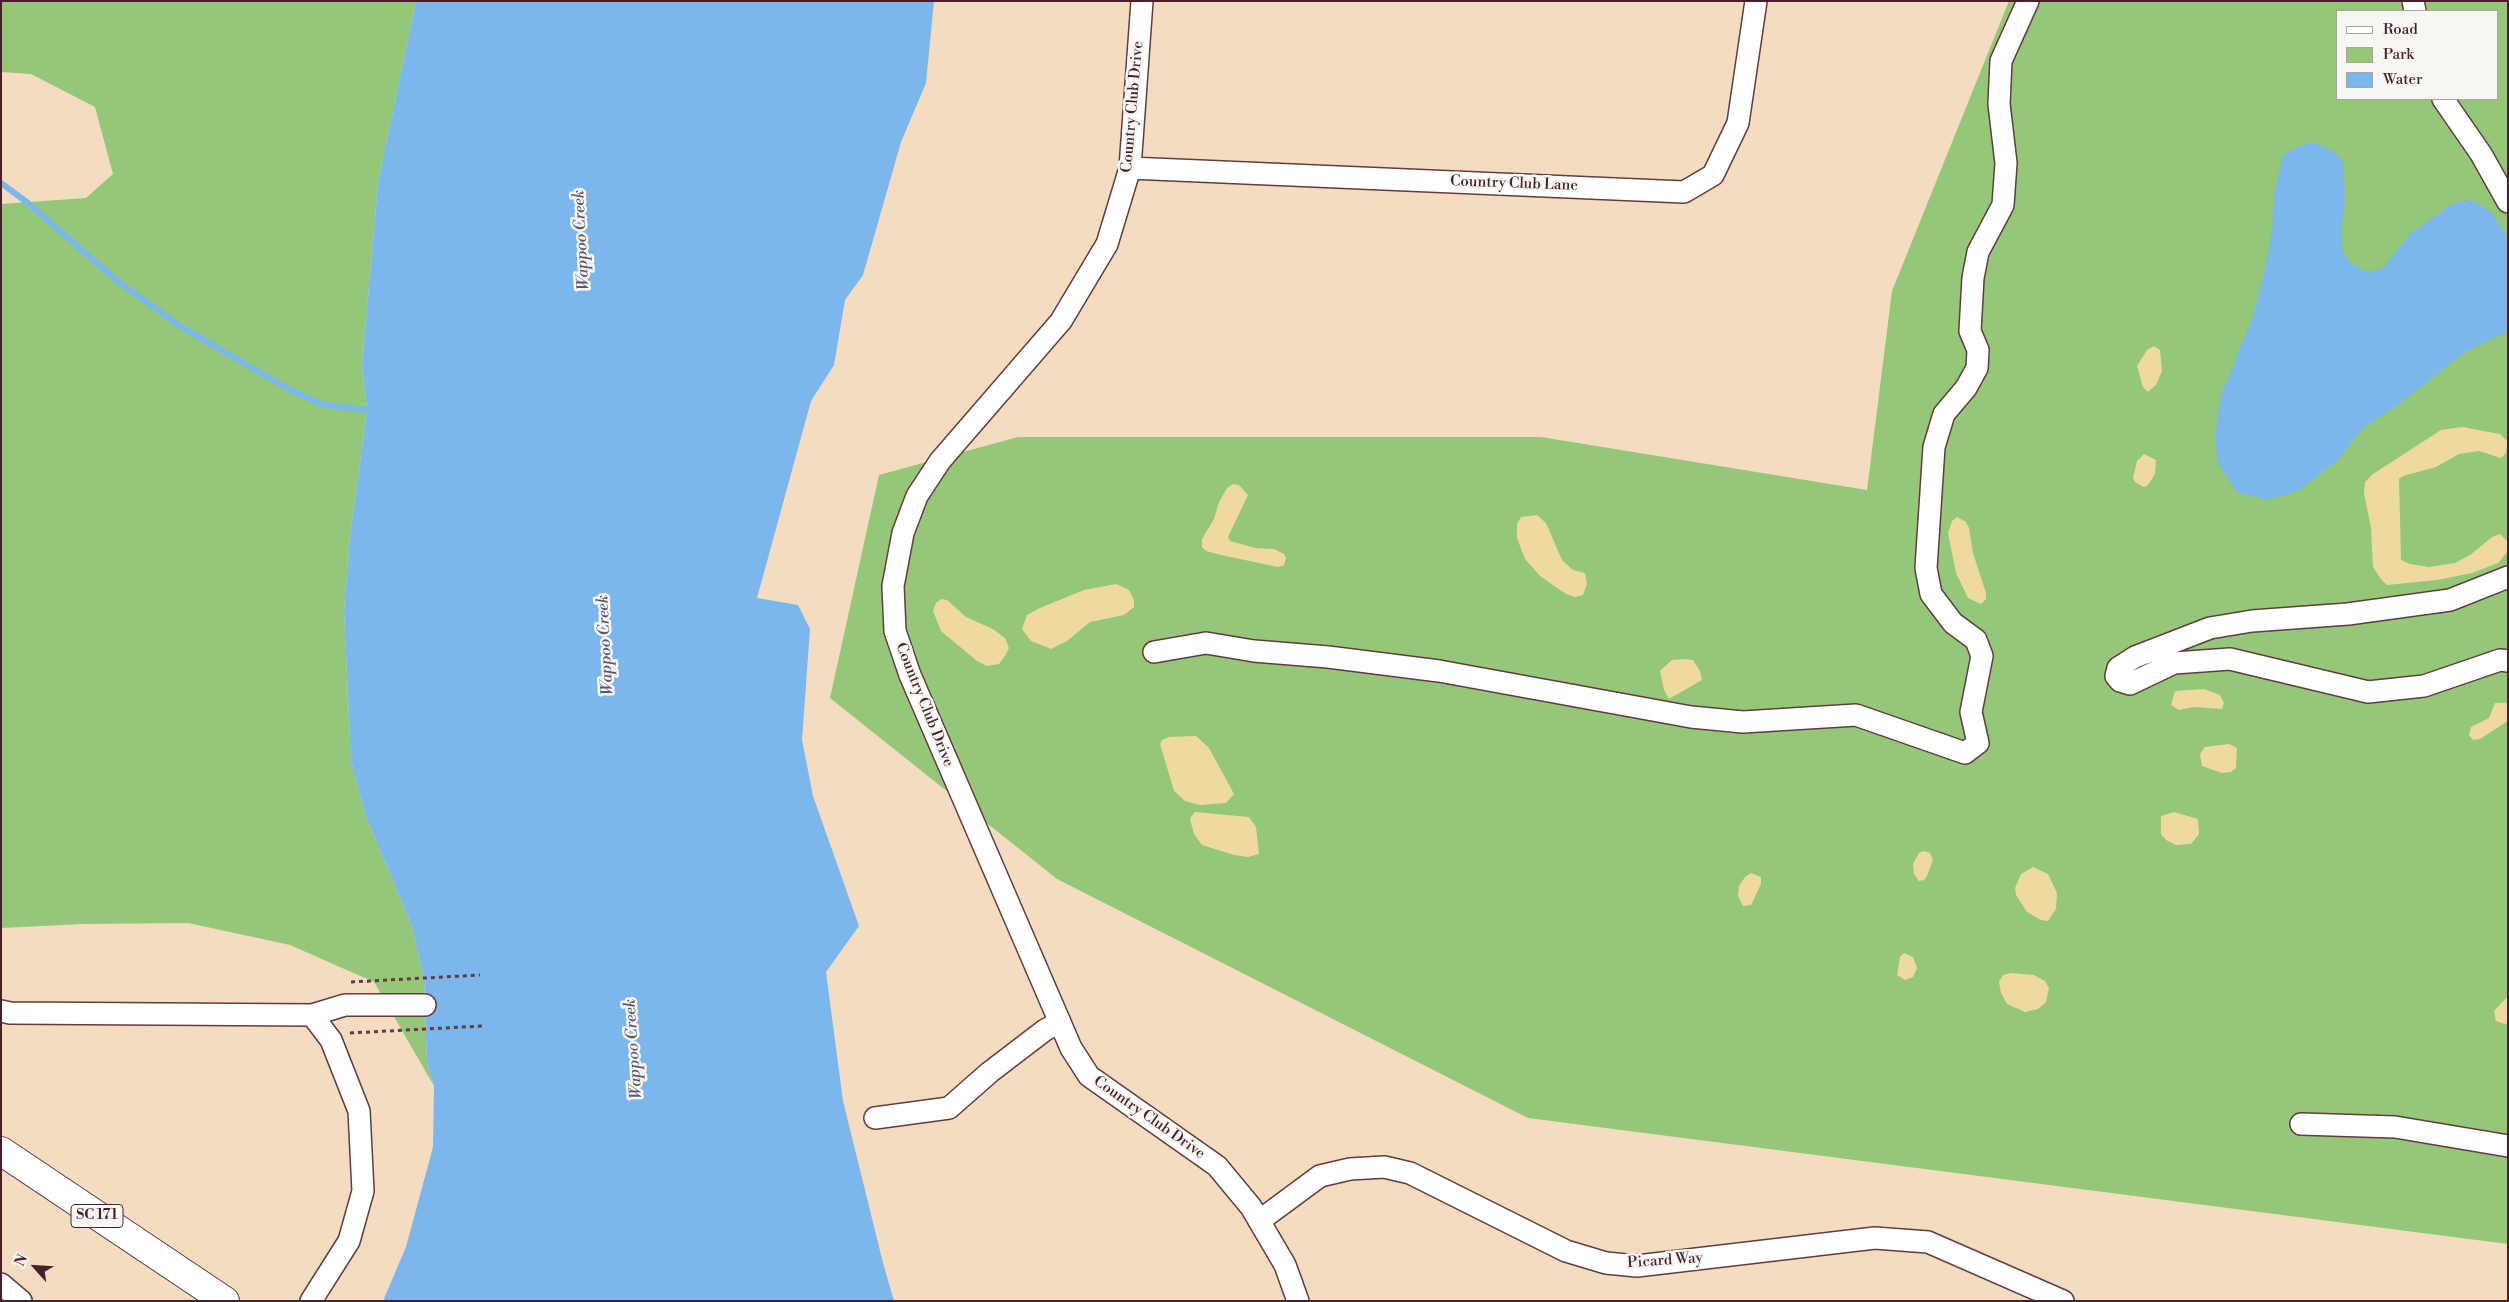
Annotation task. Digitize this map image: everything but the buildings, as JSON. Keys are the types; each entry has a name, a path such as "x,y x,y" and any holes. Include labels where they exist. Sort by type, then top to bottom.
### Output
{"main road":[{"name":"SC 171","path":"1,1151 224,1301"}],"street":[{"name":"Country Club Drive","path":"1142,1 1130,168 1107,244 1061,321 940,461 917,496 903,533 893,586 895,631 910,675 1071,1048 1089,1076 1217,1166 1251,1207 1284,1265 1298,1301"},
{"name":"Country Club Lane","path":"1130,168 1684,192 1713,175 1738,123 1756,1"},
{"path":"1154,652 1206,643 1254,651 1328,656 1439,671 1691,717 1743,722 1856,715 1964,753 1978,743 1971,712 1982,656 1976,640 1953,623 1931,594 1926,568 1934,446 1944,414 1966,388 1977,368 1978,350 1970,330 1973,278 1978,252 2004,205 2006,163 1999,104 2001,61 2028,1"},
{"path":"2444,100 2481,154 2508,202"},
{"path":"2508,577 2450,600 2348,614 2252,621 2210,628 2135,658 2118,668 2116,676 2120,682 2130,684 2174,663 2230,659 2368,692 2424,686 2500,660 2508,661"},
{"path":"1,1011 10,1013 312,1015 345,1005 425,1006"},
{"path":"312,1015 331,1040 359,1111 363,1191 349,1241 312,1301"},
{"path":"875,1118 948,1108 990,1072 1045,1030 1060,1022"},
{"path":"2301,1124 2395,1127 2508,1146"},
{"name":"Picard Way","path":"1259,1221 1320,1176 1350,1169 1384,1167 1410,1173 1566,1251 1606,1263 1637,1266 1875,1238 1928,1242 2063,1301"},
{"path":"1,1284 21,1301"}],"path":[{"path":"340,982 480,975"},
{"path":"343,1033 482,1026"}],"green space":[{"path":"1,1 416,1 378,183 362,366 367,410 350,537 344,612 351,761 365,814 412,926 424,978 427,1063 434,1086 374,982 290,945 188,923 82,924 1,928 1,204 86,198 113,174 95,107 31,74 1,72"},
{"path":"2009,1 2508,1 2508,1244 1528,1118 1057,879 830,698 879,475 1018,437 1541,437 1867,490 1892,291"}],"sand":[{"path":"2154,346 2160,350 2162,371 2156,385 2148,392 2143,387 2137,366 2147,350"},
{"path":"2462,427 2500,434 2508,442 2506,453 2501,458 2479,451 2459,454 2436,467 2403,476 2399,479 2401,560 2410,564 2429,567 2455,563 2470,555 2492,537 2500,534 2507,541 2508,551 2498,563 2472,573 2437,580 2387,585 2373,567 2371,528 2364,493 2365,482 2373,474 2441,430"},
{"path":"2144,454 2156,460 2155,474 2148,485 2144,487 2135,482 2133,478 2137,461"},
{"path":"1233,484 1239,485 1248,495 1228,537 1230,541 1255,548 1274,549 1284,554 1286,558 1284,565 1278,567 1221,555 1206,551 1202,547 1202,539 1214,519 1219,502 1227,488"},
{"path":"1537,515 1546,523 1562,560 1573,570 1585,573 1587,584 1583,595 1575,597 1566,594 1540,576 1525,559 1517,538 1517,524 1521,517"},
{"path":"1957,517 1966,522 1969,528 1973,553 1986,593 1986,599 1981,604 1968,598 1956,573 1948,533 1952,521"},
{"path":"1116,584 1129,590 1134,600 1134,607 1124,615 1090,622 1067,641 1051,649 1031,641 1022,629 1027,615 1040,608 1084,590"},
{"path":"941,599 947,600 966,617 993,629 1005,638 1009,648 999,664 987,666 977,661 941,631 933,611 936,603"},
{"path":"1672,660 1693,660 1700,671 1702,680 1669,699 1664,690 1660,671"},
{"path":"2204,689 2220,695 2224,703 2222,709 2194,707 2179,710 2171,705 2175,691"},
{"path":"2495,703 2508,703 2508,721 2480,739 2473,740 2469,735 2471,727 2489,718"},
{"path":"1196,736 1209,748 1234,794 1226,803 1200,805 1185,801 1174,791 1160,744 1162,740 1169,737"},
{"path":"2229,744 2237,748 2236,768 2231,772 2222,773 2202,766 2200,754 2205,747"},
{"path":"1195,812 1249,817 1256,827 1259,854 1248,857 1234,855 1202,845 1194,834 1191,823 1190,818"},
{"path":"2174,812 2198,819 2199,834 2191,844 2176,845 2166,840 2161,834 2161,816"},
{"path":"1923,851 1930,853 1933,860 1927,876 1924,880 1919,881 1914,874 1913,864 1919,853"},
{"path":"2033,867 2048,874 2057,893 2056,909 2048,921 2041,920 2027,912 2016,895 2015,888 2021,874"},
{"path":"1751,873 1761,877 1761,884 1751,905 1743,906 1738,896 1739,886 1745,877"},
{"path":"1904,953 1913,957 1917,968 1913,977 1905,980 1897,975 1900,957"},
{"path":"2011,973 2034,975 2045,981 2049,988 2046,1002 2038,1009 2025,1012 2007,1004 2001,993 1999,982 2003,975"},
{"path":"2508,996 2508,1023 2505,1024 2496,1021 2494,1011"}],"water":[{"name":"Wappoo Creek","path":"416,1 934,1 926,83 901,142 863,275 845,300 834,365 811,401 757,598 798,605 810,629 802,740 813,796 859,926 826,972 843,1101 894,1301 383,1301 406,1247 433,1147 434,1086 427,1063 424,978 412,926 365,814 351,761 344,612 350,537 367,410 362,366 378,183"},
{"path":"2313,142 2333,151 2343,161 2345,202 2341,228 2342,248 2349,262 2367,272 2383,268 2411,233 2451,205 2461,201 2473,201 2492,213 2505,234 2508,245 2508,331 2465,352 2398,405 2362,429 2338,460 2299,490 2268,500 2237,492 2218,464 2215,434 2221,396 2254,313 2266,265 2273,222 2274,195 2283,155 2295,148"}],"waterway":[{"path":"1,183 28,203 115,279 180,326 292,391 324,405 367,410"}]}
